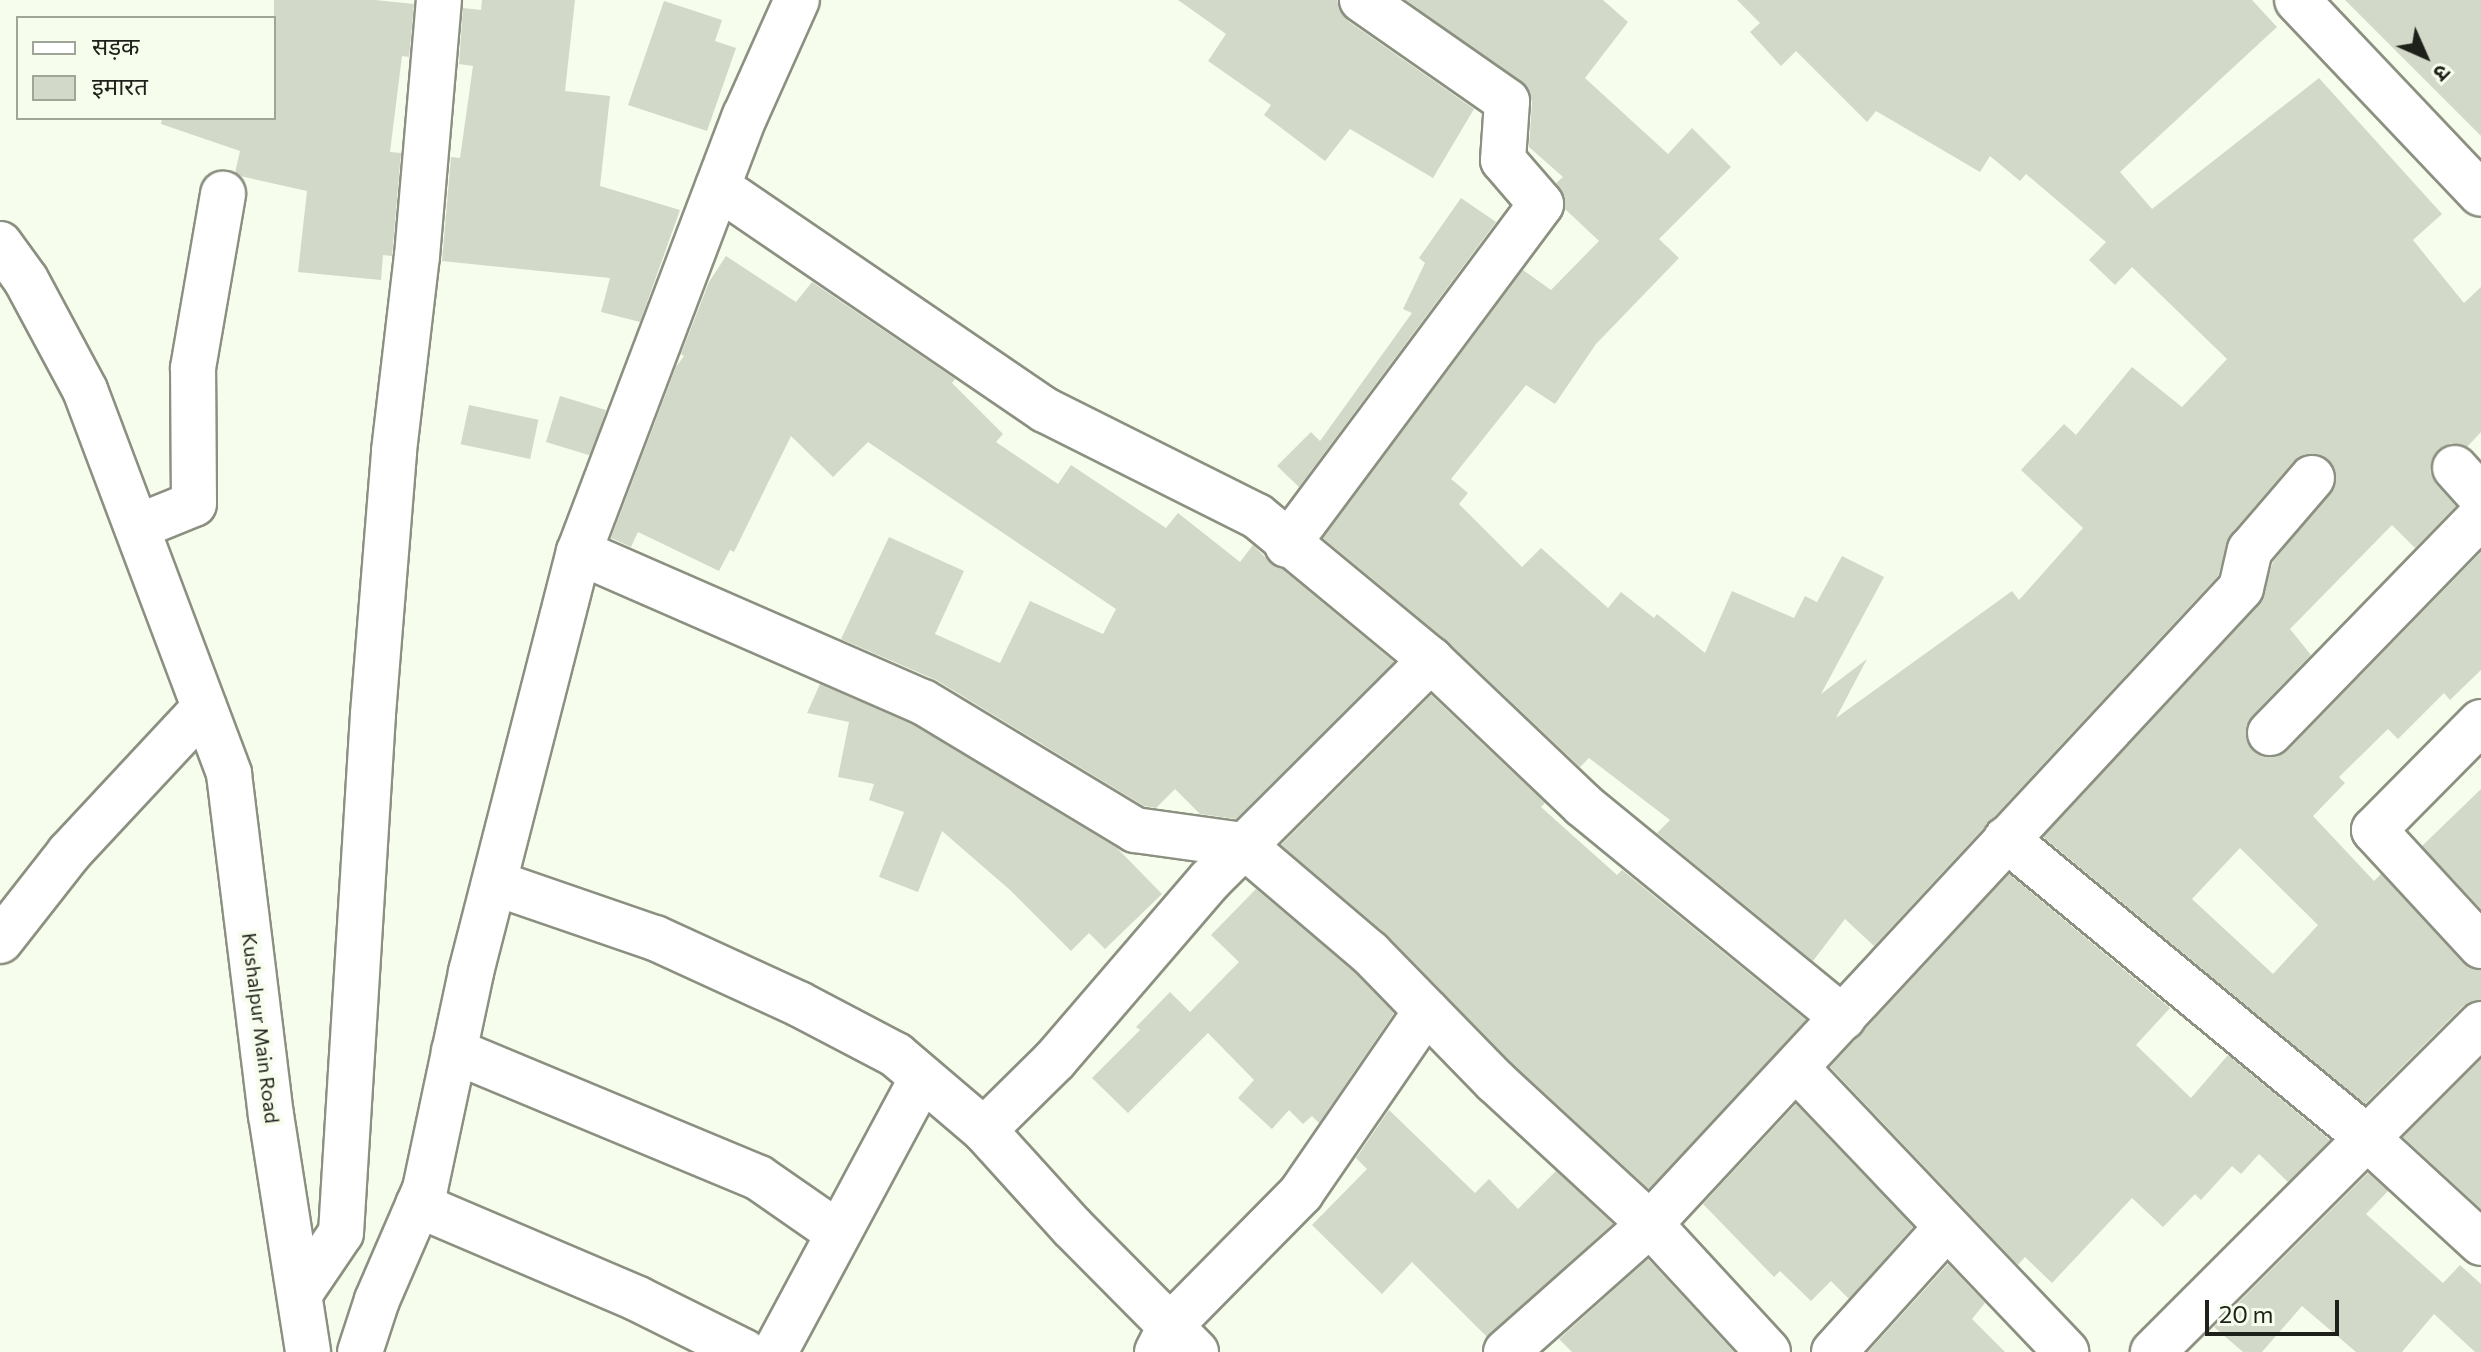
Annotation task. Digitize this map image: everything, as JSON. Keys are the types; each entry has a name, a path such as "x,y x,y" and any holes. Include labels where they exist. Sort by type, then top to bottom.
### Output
{"street":[{"path":"301,1292 341,1233 391,482 417,256 439,0"},
{"path":"369,1349 377,1300 425,1189 454,1051 579,552 745,116 797,0"},
{"path":"1287,545 1541,204 1503,160 1507,101 1362,0"},
{"path":"2297,0 2481,194"},
{"path":"718,187 1045,410 1257,516 1287,545 1431,660 1583,805 1843,1018"},
{"path":"137,527 194,504 193,368 223,194"},
{"name":"Kushalpur Main Road","path":"0,244 13,290 85,390 229,774 271,1115 308,1352"},
{"path":"1506,1352 1650,1224 2241,588 2250,550 2312,478"},
{"path":"2270,733 2481,516"},
{"path":"579,552 923,702 1135,830 1243,845 1370,953 1495,1081 1650,1224 1768,1352"},
{"path":"984,1130 1055,1060 1243,845 1431,660"},
{"path":"0,941 69,853 204,708"},
{"path":"2481,722 2374,830 2481,946"},
{"path":"2006,839 2367,1138 2481,1243"},
{"path":"495,883 655,938 813,1011 896,1055 984,1130 1174,1343 1301,1193 1426,1011"},
{"path":"2153,1352 2481,1024"},
{"path":"454,1051 759,1178 838,1233"},
{"path":"1796,1068 2066,1352"},
{"path":"775,1352 922,1078"},
{"path":"418,1205 638,1299 745,1352"},
{"path":"1834,1352 1946,1228"}],"building":[{"path":"274,0 375,0 414,4 409,57 402,56 390,152 401,153 392,256 383,255 381,280 298,272 307,191 240,176 235,173 240,151 161,124 162,120 276,120"},
{"path":"482,0 575,0 565,91 610,96 600,186 680,210 640,322 601,312 610,278 442,261 451,157 460,158 473,66 459,64 463,8 481,10"},
{"path":"1178,0 1337,0 1340,11 1348,21 1474,109 1433,178 1350,129 1325,161 1264,115 1271,105 1208,61 1226,34"},
{"path":"1406,0 1603,0 1628,22 1585,78 1668,154 1692,128 1731,167 1659,239 1679,258 1596,344 1555,404 1526,385 1451,479 1468,493 1459,504 1522,567 1541,548 1608,608 1621,592 1654,618 1657,614 1705,653 1732,591 1794,618 1805,596 1817,602 1842,556 1884,577 1821,694 1867,659 1836,718 2012,591 2019,600 2083,528 2021,470 2064,424 2076,435 2132,367 2182,407 2227,359 2132,267 2115,285 2089,260 2106,242 2026,174 2020,181 1990,156 1980,172 1876,111 1867,122 1796,51 1781,66 1750,32 1760,23 1737,0 2252,0 2277,27 2120,172 2152,209 2319,78 2442,214 2413,240 2464,303 2481,287 2481,432 2467,447 2451,443 2439,449 2432,460 2430,472 2436,484 2456,506 2415,548 2392,525 2290,629 2311,655 2252,716 2246,726 2246,739 2252,750 2263,757 2276,757 2287,751 2481,552 2481,670 2450,700 2444,693 2398,739 2388,729 2339,777 2345,783 2313,816 2374,881 2381,874 2463,963 2481,970 2481,1000 2463,1006 2365,1104 2043,837 2259,605 2273,562 2336,483 2335,469 2328,459 2317,454 2305,454 2293,462 2231,534 2218,576 1874,946 1845,919 1813,961 1657,833 1670,820 1589,758 1580,767 1447,641 1323,538 1523,270 1551,290 1599,241 1565,209 1565,197 1556,183 1563,177 1529,147 1532,103 1529,90","holes":["2240,848 2318,925 2273,974 2192,899"]},
{"path":"2345,0 2481,0 2481,136"},
{"path":"664,1 722,20 715,41 736,48 707,131 628,105"},
{"path":"1461,198 1496,222 1299,487 1277,466 1311,432 1320,441 1412,313 1403,309 1425,263 1419,258"},
{"path":"726,256 796,302 812,282 955,379 952,383 1003,434 996,442 1058,484 1071,465 1166,528 1178,513 1240,562 1253,545 1272,564 1394,662 1236,819 1200,814 1175,789 1156,808 1144,806 936,680 841,639 889,537 964,571 935,634 1000,663 1030,601 1103,634 1116,609 868,442 833,477 791,436 734,552 730,550 719,571 638,532 631,547 611,538 676,367 684,356 681,354 709,282"},
{"path":"560,396 606,410 592,456 546,442"},
{"path":"469,405 538,420 530,459 461,444"},
{"path":"820,684 912,724 1117,848 1162,894 1105,949 1089,933 1071,951 1010,890 942,831 918,892 879,877 904,812 869,800 874,784 838,777 849,722 807,713"},
{"path":"1431,695 1545,803 1541,807 1617,875 1622,870 1806,1020 1649,1189 1512,1063 1386,934 1281,845"},
{"path":"2481,789 2481,909 2422,846"},
{"path":"2009,874 2170,1008 2136,1045 2191,1098 2228,1055 2330,1140 2288,1182 2259,1154 2241,1174 2232,1166 2201,1200 2195,1194 2163,1227 2132,1198 2052,1283 2025,1257 2018,1265 1830,1067"},
{"path":"1256,889 1353,971 1394,1013 1319,1123 1312,1116 1303,1124 1289,1110 1272,1129 1238,1098 1254,1080 1208,1033 1128,1113 1092,1078 1140,1030 1136,1027 1170,992 1190,1012 1239,962 1211,935"},
{"path":"2481,1059 2481,1209 2403,1137"},
{"path":"1796,1104 1913,1227 1849,1299 1831,1281 1811,1301 1780,1271 1774,1277 1703,1204"},
{"path":"1389,1110 1475,1193 1489,1179 1518,1209 1556,1171 1613,1224 1487,1337 1412,1262 1382,1294 1312,1225 1367,1169 1356,1158"},
{"path":"2368,1173 2388,1191 2366,1214 2443,1283 2460,1265 2481,1284 2481,1352 2475,1352 2434,1314 2402,1352 2356,1352 2302,1306 2262,1352 2243,1352 2214,1327"},
{"path":"1648,1259 1734,1352 1572,1352 1559,1339"},
{"path":"1948,1264 1985,1303 1972,1319 2005,1352 1868,1352"}]}
